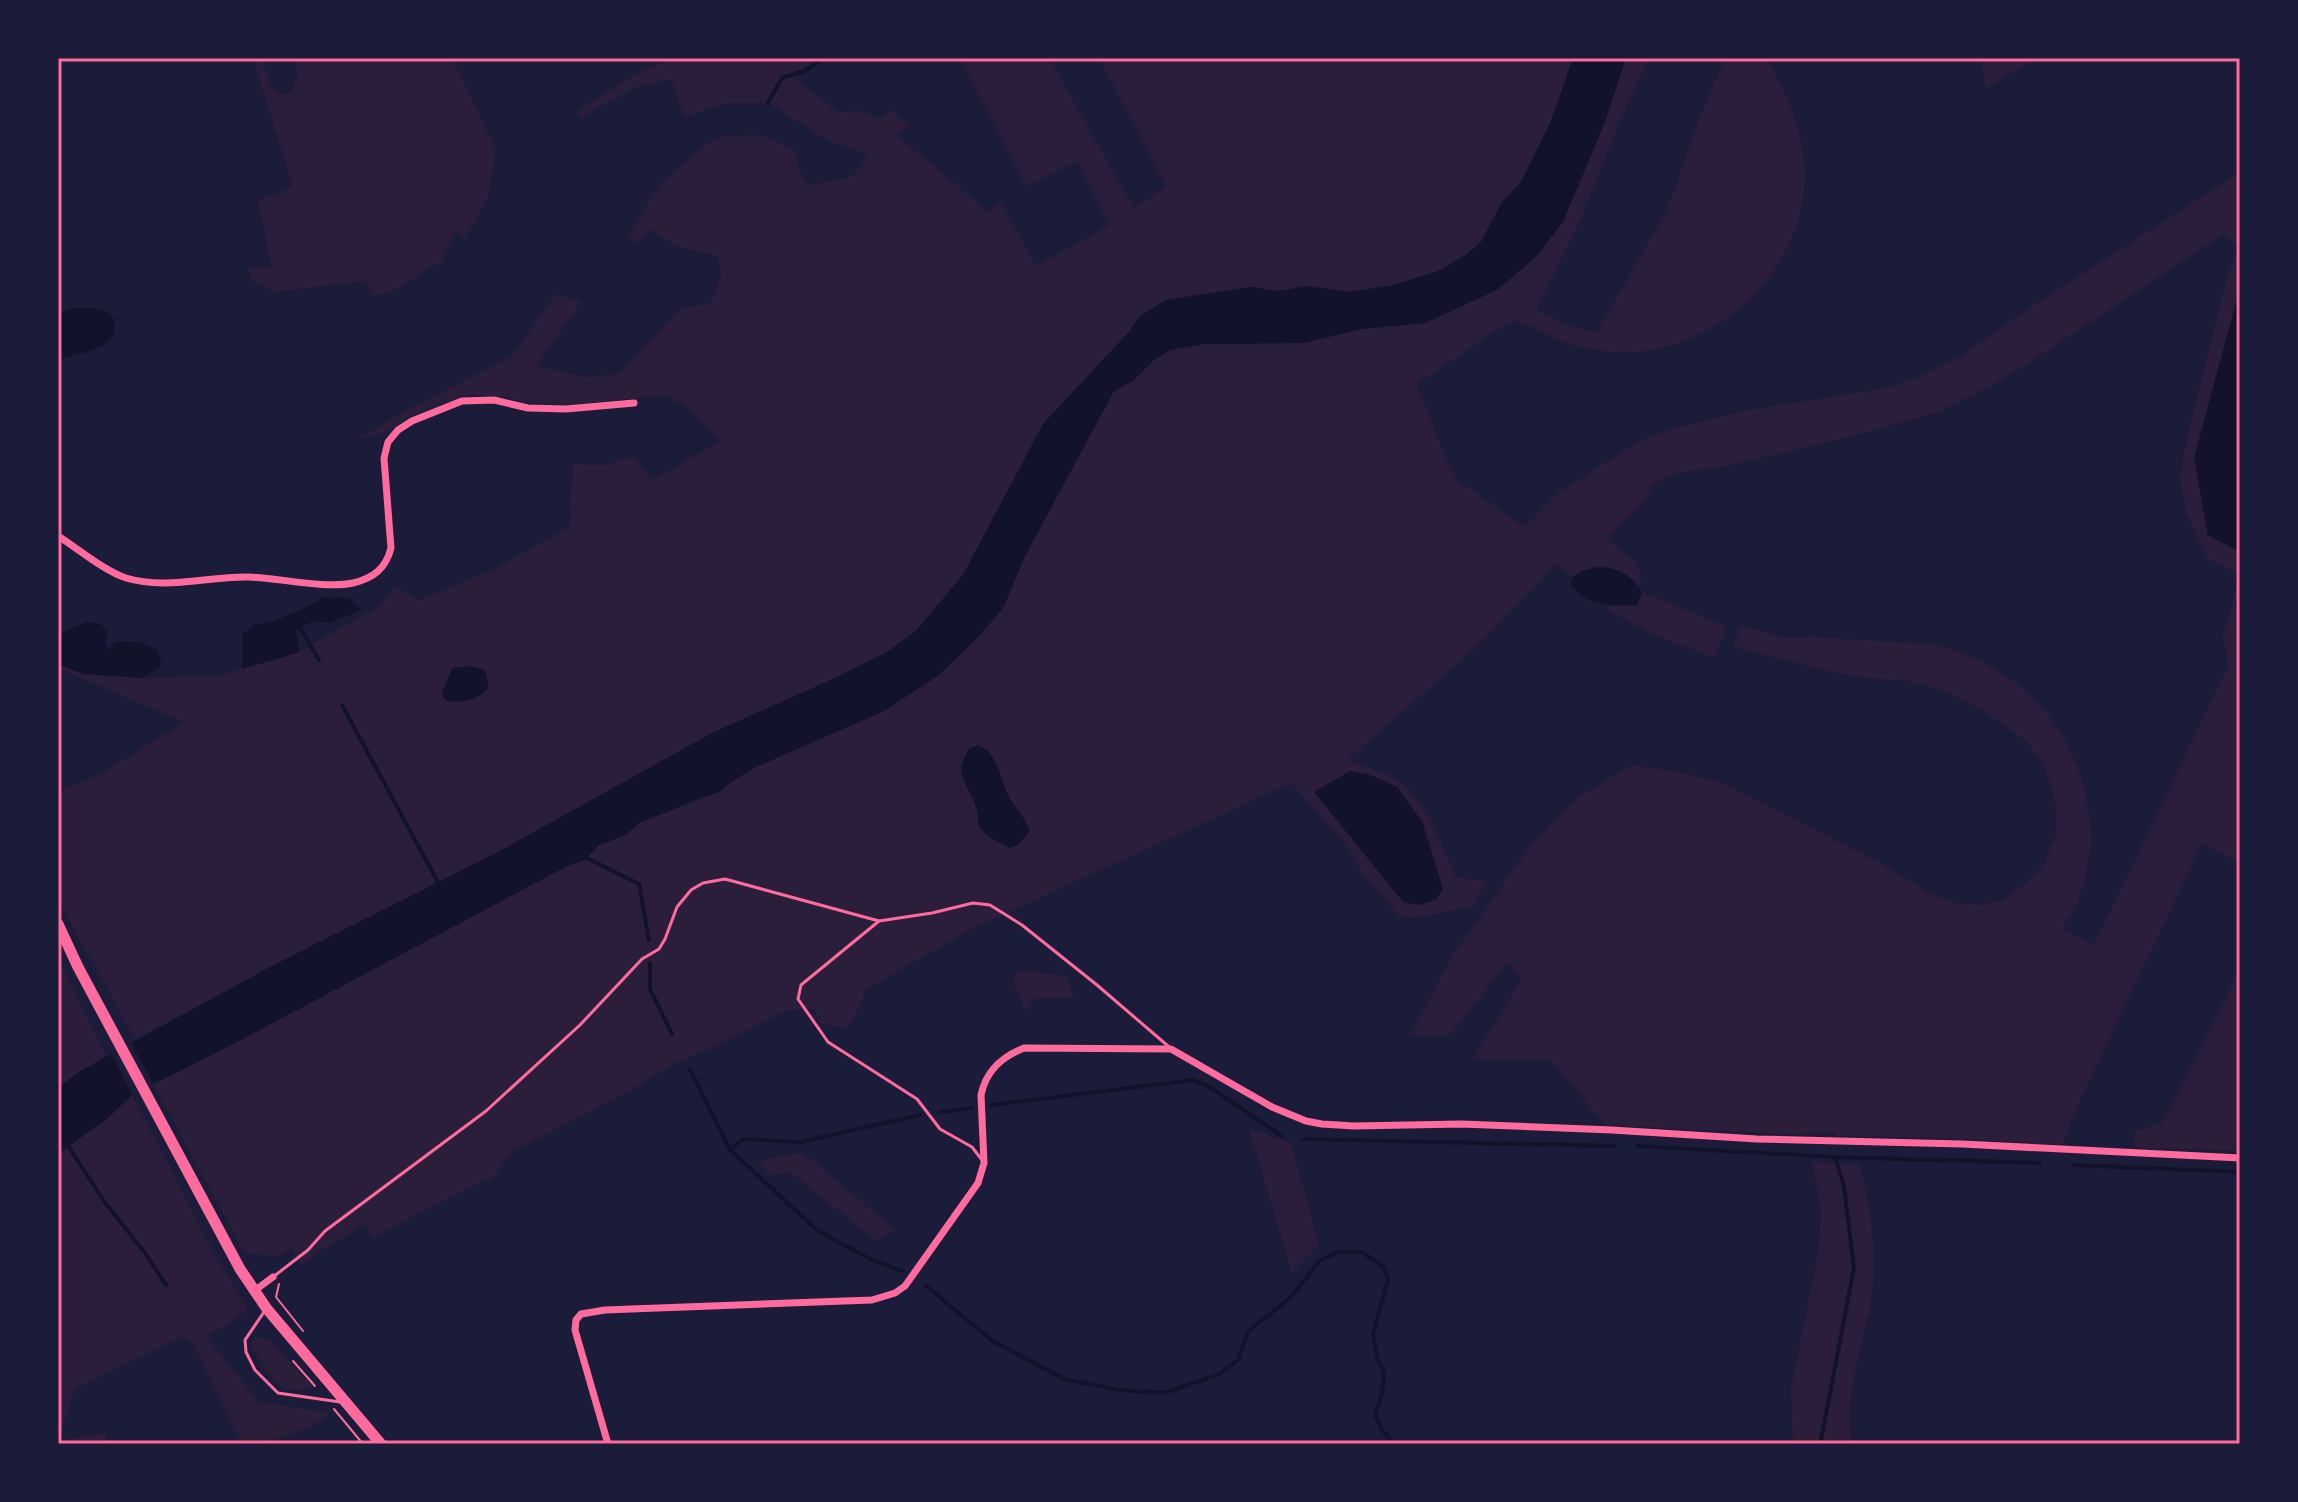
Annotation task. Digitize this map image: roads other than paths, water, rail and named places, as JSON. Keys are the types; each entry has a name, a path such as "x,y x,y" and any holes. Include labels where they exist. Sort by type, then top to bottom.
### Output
{"main road":[{"path":"58,924 213,1222 254,1291 381,1444"}],"street":[{"path":"58,536 123,577 146,582 245,577 333,585 353,583 381,570 387,561 391,548 384,458 388,442 398,430 412,421 462,401 494,400 528,408 554,409 634,403"},
{"path":"608,1444 575,1330 576,1320 581,1314 605,1310 861,1301 895,1293 919,1269 978,1183 984,1163 983,1086 995,1066 1024,1048 1171,1049 1272,1107 1322,1124 1461,1124 2240,1158"},
{"path":"254,1291 273,1277"}],"lane":[{"path":"273,1277 308,1250 325,1231 486,1111 580,1025 642,959 659,949 677,907 691,890 703,883 725,879 879,921 973,903 990,905 1022,925 1171,1049"},
{"path":"879,921 801,985 798,999 828,1042 917,1099 940,1129 972,1147 984,1163"},
{"path":"267,1309 245,1340 246,1352 255,1370 278,1393 345,1402"}],"waterway":[{"path":"768,103 782,78 807,70 823,58"},
{"path":"300,628 319,660"},
{"path":"342,705 440,886"},
{"path":"585,857 639,884 649,940"},
{"path":"650,963 650,989 672,1034"},
{"path":"690,1069 730,1150 818,1231 874,1261 903,1271"},
{"path":"992,1105 1193,1080 1210,1087 1282,1136"},
{"path":"940,1112 972,1108"},
{"path":"730,1150 743,1139 800,1142 920,1115"},
{"path":"1303,1139 1614,1146"},
{"path":"68,1146 166,1285"},
{"path":"1638,1146 1835,1157 2040,1163"},
{"path":"1823,1444 1821,1440 1854,1268 1844,1186 1835,1157"},
{"path":"2074,1165 2240,1172"},
{"path":"925,1285 991,1340 1064,1379 1120,1390 1164,1393 1220,1374 1238,1360 1248,1331 1290,1298 1320,1260 1339,1252 1362,1252 1384,1267 1388,1280 1373,1334 1384,1373 1375,1415 1394,1444"}]}
